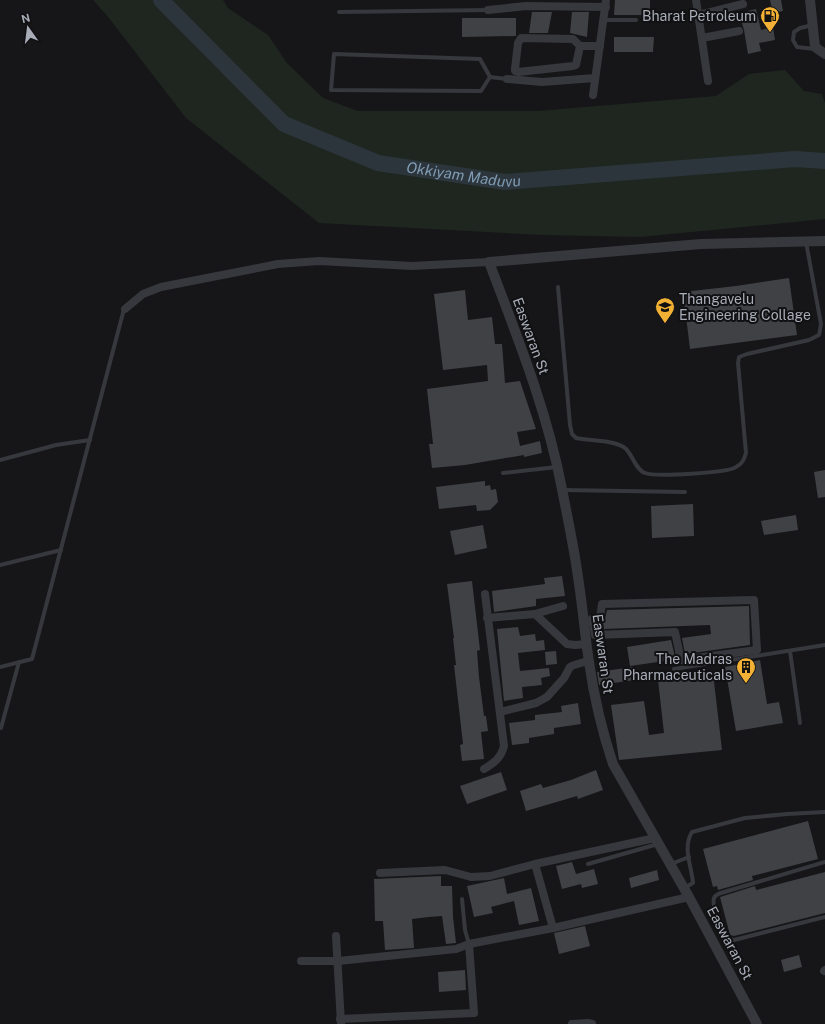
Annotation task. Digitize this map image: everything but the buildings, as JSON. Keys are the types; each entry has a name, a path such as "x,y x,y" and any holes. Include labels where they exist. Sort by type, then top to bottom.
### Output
{"street":[{"path":"696,0 708,81"},
{"path":"810,0 815,47 821,51"},
{"path":"488,10 526,6 606,3 593,95"},
{"path":"699,15 743,4"},
{"path":"702,38 739,31"},
{"path":"580,46 576,65 518,72 515,69 518,43 521,38 573,39 580,46 600,46"},
{"path":"507,79 542,82 595,78"},
{"path":"125,308 142,294 161,287 278,264 319,261 412,266 489,262 701,244 825,241"},
{"name":"Easwaran St","path":"489,262 523,351 549,433 558,467 579,582 590,631 587,644 588,661 596,704 605,741 613,764 690,897 757,1024"},
{"path":"484,769 497,760 502,754 504,746 485,594"},
{"path":"754,600 757,650 681,660 675,632 595,635 590,631 592,619 600,618 602,604 754,600"},
{"path":"487,618 535,614 563,606"},
{"path":"535,614 567,644 587,644"},
{"path":"500,712 536,703 547,697 564,678 570,667 588,661"},
{"path":"380,873 445,870 470,877 490,876 534,864 657,841"},
{"path":"534,864 553,928"},
{"path":"301,961 338,961 456,949 470,944 553,928 690,897"},
{"path":"336,936 341,1022 474,1013 470,944"},
{"path":"572,1024 592,1024"}],"lane":[{"path":"339,12 488,10"},
{"path":"604,20 636,20"},
{"path":"812,25 800,28 794,32 793,40 797,47 821,51"},
{"path":"334,54 480,59 490,77 481,91 331,90 334,54"},
{"path":"490,77 507,79"},
{"path":"558,287 572,434 576,438 615,443 626,448 637,466 644,473 721,472 735,468 744,461 746,453 738,363 739,357 809,340 819,335 821,324 806,242"},
{"path":"0,667 32,659 125,308"},
{"path":"0,460 56,445 90,440"},
{"path":"503,473 558,467"},
{"path":"562,490 685,492"},
{"path":"0,564 61,550"},
{"path":"674,669 825,646"},
{"path":"790,651 800,723"},
{"path":"0,729 19,662"},
{"path":"684,888 693,883 688,842 692,832 745,818 825,812"},
{"path":"588,864 657,841"},
{"path":"671,865 689,857"},
{"path":"825,862 721,893 716,895 713,899 721,930 729,939 734,940 825,917"},
{"path":"462,899 465,930 470,944"}],"shaded area":[{"path":"93,0 223,0 228,8 268,35 287,63 323,98 358,111 538,111 716,96 749,74 785,70 804,91 822,94 825,103 825,219 640,237 543,235 319,223 186,118 109,18"}],"waterway":[{"name":"Okkiyam Maduvu","path":"161,0 284,124 378,163 505,182 795,159 825,161"}],"place":[{"name":"Bharat Petroleum","path":"770,33"},
{"name":"Thangavelu Engineering Collage","path":"665,324"},
{"name":"The Madras Pharmaceuticals","path":"746,684"}]}
